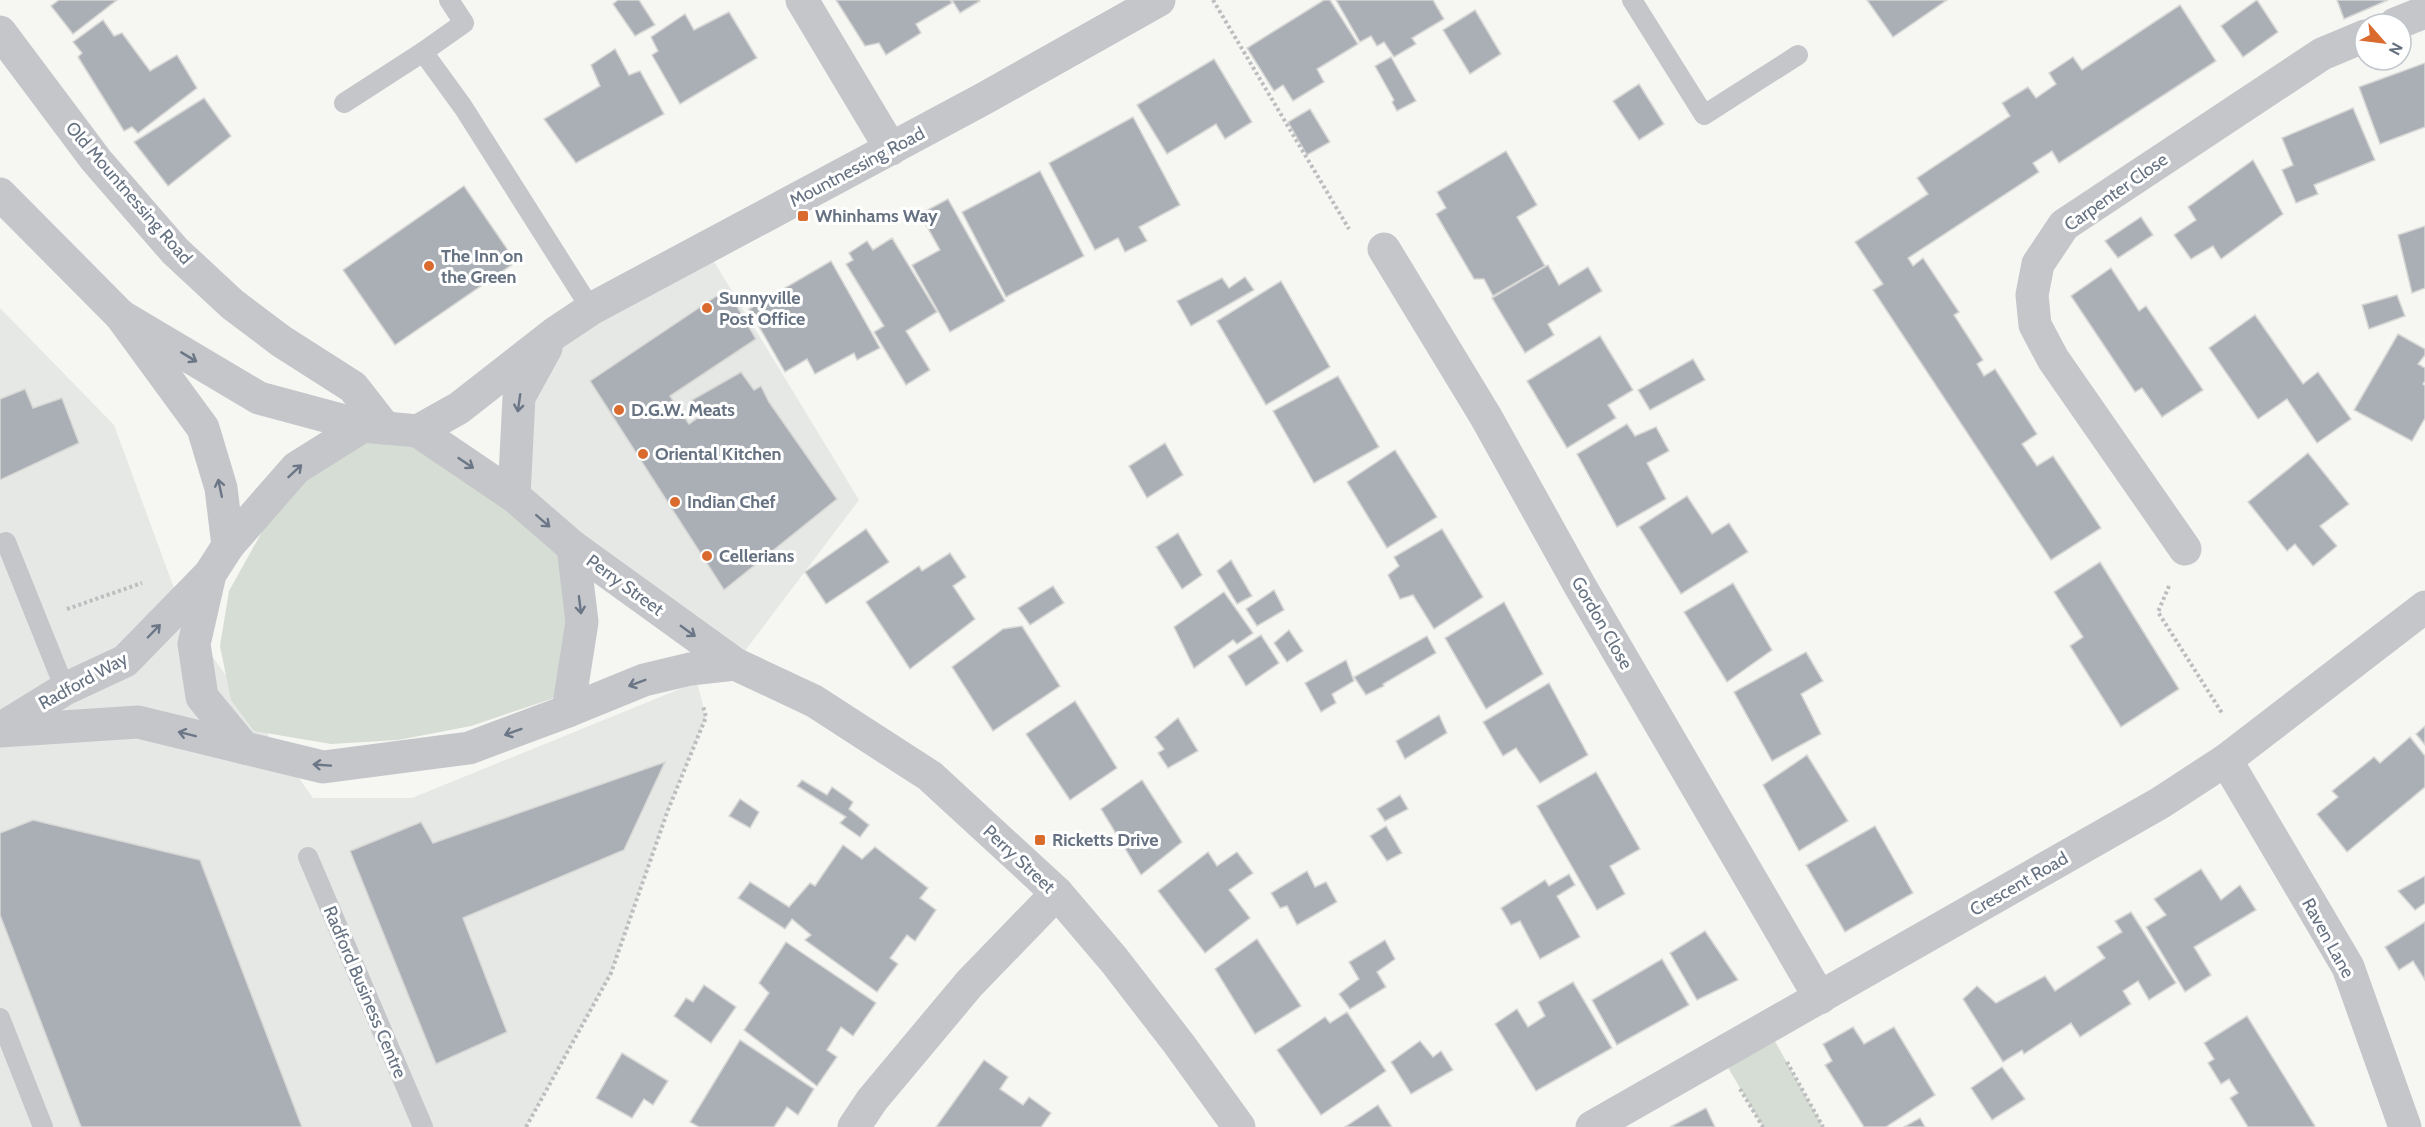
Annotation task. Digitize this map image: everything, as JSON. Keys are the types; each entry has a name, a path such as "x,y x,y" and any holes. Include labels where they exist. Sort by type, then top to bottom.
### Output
{"street":[{"path":"802,0 891,149"},
{"name":"Mountnessing Road","path":"418,431 459,408 555,333 591,309 891,149 1160,0"},
{"name":"Old Mountnessing Road","path":"0,33 96,160 175,251 232,304 281,341 353,387 374,427"},
{"name":"Carpenter Close","path":"2185,549 2053,359 2035,325 2032,295 2038,264 2064,225 2322,54 2353,41"},
{"path":"0,194 121,316 203,428 221,488 228,546"},
{"name":"Gordon Close","path":"1384,249 1486,417 1580,586 1820,998"},
{"path":"121,316 259,398 374,427 418,431 514,496 573,547 582,622 568,711"},
{"name":"Mountnessing Road","path":"514,496 519,396 555,333"},
{"path":"374,427 296,468 228,546 210,574 194,644 202,698 244,748 323,767 469,748 644,680 690,669 735,664"},
{"name":"Perry Street","path":"573,547 735,664 814,701 930,776 1056,894 1114,960 1239,1127"},
{"name":"Radford Way","path":"0,730 65,689 125,661 210,574"},
{"name":"Crescent Road","path":"1592,1127 2160,803 2235,753 2425,607"},
{"name":"Radford Way","path":"0,730 138,722 244,748"},
{"name":"Raven Lane","path":"2235,753 2348,967 2405,1127"},
{"path":"854,1127 872,1100 969,984 1056,894"}],"lane":[{"path":"344,103 464,23 449,0"},
{"path":"1632,0 1704,115 1798,55"},
{"path":"423,52 463,107 591,309"},
{"path":"0,544 6,542 65,689"},
{"name":"Radford Business Centre","path":"308,857 423,1127"},
{"path":"0,1018 43,1127"}],"path":[{"path":"1213,0 1354,237 1384,249"},
{"path":"2185,549 2158,612 2235,753"},
{"path":"66,609 145,582"},
{"path":"526,1127 611,973 668,810 706,717 697,682 690,669"},
{"path":"1767,1027 1824,1127"}],"shaded area":[{"path":"699,237 859,500 735,664 515,492 519,397 555,333"},
{"path":"0,308 114,425 185,618 313,798 412,798 697,682 706,717 668,810 611,973 526,1127 0,1127"},
{"path":"365,435 415,439 564,552 582,622 563,695 471,726 398,740 331,744 254,731 231,700 220,646 229,591 263,530 302,474"},
{"path":"1767,1027 1823,1127 1763,1127 1720,1054"}],"building":[{"path":"59,0 117,0 73,34 51,6"},
{"path":"618,0 639,0 655,25 635,36 613,4"},
{"path":"836,0 950,0 952,3 916,24 921,33 886,55 879,43 865,46"},
{"path":"952,0 979,0 980,1 960,13"},
{"path":"1324,0 1330,0 1358,44 1317,69 1324,82 1293,101 1283,85 1274,91 1247,48"},
{"path":"1336,0 1433,0 1444,19 1412,38 1416,44 1394,57 1384,42 1377,46 1371,36 1360,42"},
{"path":"1867,0 1947,0 1893,37"},
{"path":"2257,0 2278,32 2243,57 2221,26"},
{"path":"2337,0 2388,0 2360,12 2353,12 2353,15 2344,19"},
{"path":"2180,5 2216,61 2059,163 2052,151 2033,163 2039,172 1908,258 1913,266 1923,258 1959,312 1954,315 1983,360 1977,364 1984,376 1995,369 2037,434 2022,444 2037,466 2053,456 2101,528 2051,560 1873,290 1883,284 1855,242 1928,194 1917,178 2010,116 2002,103 2028,87 2036,98 2056,84 2049,73 2073,57 2082,70"},
{"path":"1475,10 1501,54 1470,74 1443,30"},
{"path":"729,12 757,58 680,104 652,55 658,51 651,37 685,14 694,30"},
{"path":"103,20 114,36 122,33 150,71 177,55 197,88 138,133 132,127 124,131 78,57 82,53 73,42"},
{"path":"615,49 629,75 640,71 664,114 576,163 544,119 600,86 591,65"},
{"path":"1391,57 1416,101 1397,111 1392,102 1394,100 1375,66"},
{"path":"1214,59 1252,122 1225,139 1216,124 1167,154 1137,105"},
{"path":"2425,63 2425,127 2380,144 2359,87 2400,72 2413,72 2413,67"},
{"path":"1639,84 1664,124 1639,140 1613,101"},
{"path":"204,98 231,136 168,186 134,142"},
{"path":"2353,108 2375,160 2314,185 2318,194 2296,203 2282,170 2293,165 2282,138"},
{"path":"1310,109 1330,142 1307,155 1288,122"},
{"path":"1133,117 1180,205 1139,227 1147,241 1125,252 1118,238 1095,250 1049,163"},
{"path":"1506,151 1537,205 1517,217 1545,266 1493,296 1484,279 1474,279 1436,214 1446,208 1437,192"},
{"path":"2253,160 2283,214 2221,259 2213,246 2191,259 2174,235 2196,220 2188,207"},
{"path":"1040,171 1084,256 1006,297 962,212"},
{"name":"The Inn on the Green","path":"464,186 516,262 395,345 343,270"},
{"path":"948,199 1005,301 950,332 912,265 940,250 920,214"},
{"path":"2141,217 2153,235 2118,258 2105,241"},
{"path":"2425,226 2425,288 2412,293 2398,235"},
{"path":"892,238 937,312 906,331 930,370 906,385 874,332 884,326 846,264 853,260 849,253 867,241 873,250"},
{"path":"831,261 880,348 857,360 854,353 815,374 807,359 785,372 749,309"},
{"path":"1548,265 1559,285 1588,267 1602,291 1548,324 1554,335 1525,353 1492,298"},
{"path":"2111,268 2139,311 2146,306 2203,390 2162,417 2142,388 2135,392 2071,296"},
{"path":"1245,277 1254,290 1191,326 1177,301 1222,278 1229,288"},
{"path":"1281,281 1330,367 1266,405 1217,321"},
{"path":"727,289 756,339 670,396 689,424 703,414 692,400 741,372 754,390 761,386 769,402 837,499 724,590 590,381"},
{"path":"2397,295 2405,316 2369,329 2362,305"},
{"path":"2255,315 2303,384 2318,372 2351,419 2317,443 2287,399 2258,419 2209,348"},
{"path":"2398,334 2425,349 2425,355 2418,364 2425,368 2423,384 2425,386 2425,418 2412,441 2354,410"},
{"path":"1600,336 1633,390 1608,405 1616,418 1567,448 1527,381"},
{"path":"1693,359 1705,380 1650,410 1638,390"},
{"path":"1338,376 1379,447 1314,483 1273,411"},
{"path":"25,389 33,408 62,398 79,443 0,480 0,399"},
{"path":"1627,424 1635,436 1656,427 1669,451 1647,463 1666,499 1617,527 1577,454"},
{"path":"1165,443 1183,475 1147,498 1129,466"},
{"path":"1395,450 1437,517 1387,548 1347,482"},
{"path":"2308,453 2349,504 2320,526 2337,546 2313,566 2295,544 2287,551 2248,502"},
{"path":"1687,496 1712,534 1729,523 1748,552 1681,594 1639,527"},
{"path":"866,529 889,562 826,604 805,572"},
{"path":"1442,529 1483,597 1434,629 1413,595 1400,599 1388,575 1399,566 1394,557"},
{"path":"1178,533 1202,575 1182,589 1156,547"},
{"path":"950,553 966,577 953,586 975,619 910,669 866,602 919,566 922,571"},
{"path":"1231,560 1252,596 1237,604 1217,571"},
{"path":"2100,562 2179,689 2121,727 2070,646 2083,637 2054,592"},
{"path":"1733,583 1772,650 1727,682 1684,612"},
{"path":"1053,586 1064,603 1030,625 1018,608"},
{"path":"1274,590 1284,610 1257,626 1246,609"},
{"path":"1224,592 1253,633 1237,644 1233,640 1194,668 1174,627"},
{"path":"1504,602 1543,674 1486,709 1445,638"},
{"path":"1022,626 1060,686 993,731 952,667 1003,629"},
{"path":"1289,630 1303,651 1287,662 1274,643"},
{"path":"1261,635 1279,663 1246,686 1228,656"},
{"path":"1427,636 1436,653 1366,695 1354,677"},
{"path":"1806,652 1823,681 1801,694 1821,734 1772,761 1734,692"},
{"path":"1346,660 1354,681 1332,694 1336,703 1321,712 1305,683"},
{"path":"1549,683 1588,755 1540,783 1516,748 1503,756 1483,722"},
{"path":"1075,701 1117,768 1070,800 1026,734"},
{"path":"1439,715 1447,733 1405,759 1396,741"},
{"path":"1178,718 1198,751 1168,768 1158,753 1164,749 1155,737"},
{"path":"2425,726 2425,745 2416,734"},
{"path":"2410,737 2425,756 2425,787 2347,852 2317,814 2338,797 2332,791 2374,757 2380,763"},
{"path":"1807,755 1848,821 1799,851 1763,785"},
{"path":"665,762 624,850 463,918 507,1032 436,1064 350,851 421,822 433,843"},
{"path":"1596,772 1640,849 1610,866 1625,894 1597,910 1537,806"},
{"path":"802,780 827,795 832,787 853,802 849,809 869,825 860,837 840,823 846,817 797,786"},
{"path":"1142,780 1182,842 1141,875 1101,809"},
{"path":"1400,795 1408,809 1385,821 1377,809"},
{"path":"740,799 759,812 750,828 729,816"},
{"path":"33,820 200,860 302,1127 81,1127 0,915 0,833"},
{"path":"1386,826 1402,853 1387,861 1370,836"},
{"path":"1875,826 1913,893 1845,932 1806,865"},
{"path":"843,845 862,859 875,847 928,888 920,898 936,910 915,941 907,935 890,958 898,964 877,992 805,940 811,935 792,919 785,929 738,898 750,882 789,907 810,883 815,886"},
{"path":"1208,852 1217,866 1237,852 1253,873 1229,890 1250,918 1205,953 1158,891"},
{"path":"2201,869 2221,900 2240,885 2256,910 2194,947 2211,975 2185,992 2146,927 2166,915 2154,899"},
{"path":"1307,871 1315,887 1326,882 1337,902 1297,925 1287,906 1280,908 1271,893"},
{"path":"1569,874 1575,885 1557,896 1580,937 1540,959 1520,921 1511,925 1501,908 1545,880 1549,886"},
{"path":"2425,876 2425,903 2415,910 2398,891"},
{"path":"2131,912 2176,983 2149,1000 2138,981 2123,991 2131,1004 2080,1037 2071,1023 2024,1054 2022,1050 2003,1062 1963,999 1977,986 1996,1003 2045,976 2055,991 2105,958 2097,947 2122,932 2115,921"},
{"path":"2425,922 2425,980 2413,961 2399,970 2385,947"},
{"path":"1705,931 1738,980 1697,1000 1670,953"},
{"path":"1257,939 1301,1006 1255,1034 1215,969"},
{"path":"1385,940 1395,959 1377,972 1386,987 1350,1009 1339,994 1359,979 1349,962"},
{"path":"786,942 876,1003 853,1036 841,1027 827,1050 837,1057 817,1086 744,1030 769,993 759,983"},
{"path":"1662,959 1689,1005 1617,1045 1592,1000"},
{"path":"1573,982 1612,1048 1536,1091 1495,1024 1517,1009 1528,1027 1545,1016 1538,1002"},
{"path":"704,985 736,1007 711,1043 674,1016 686,998 693,1002"},
{"path":"1347,1012 1386,1071 1321,1115 1277,1050 1325,1017 1330,1023"},
{"path":"2247,1016 2314,1127 2248,1127 2230,1098 2238,1093 2229,1079 2221,1084 2208,1063 2214,1059 2204,1043"},
{"path":"1853,1027 1864,1044 1894,1027 1935,1095 1886,1127 1864,1127 1825,1065 1832,1061 1823,1044"},
{"path":"740,1040 814,1089 798,1115 787,1107 774,1127 699,1127 690,1122"},
{"path":"1420,1041 1433,1057 1441,1051 1453,1070 1411,1094 1391,1062"},
{"path":"622,1053 668,1081 653,1105 644,1099 632,1118 596,1098"},
{"path":"984,1060 1008,1077 1000,1089 1023,1105 1029,1097 1051,1113 1041,1127 936,1127"},
{"path":"2002,1067 2025,1099 1992,1120 1971,1088"},
{"path":"1378,1105 1392,1127 1345,1127"},
{"path":"1706,1108 1715,1127 1670,1127"},
{"path":"1920,1118 1925,1127 1904,1127"}],"place":[{"name":"Whinhams Way","path":"803,216"},
{"name":"The Inn on the Green","path":"429,266"},
{"name":"Sunnyville Post Office","path":"707,308"},
{"name":"D.G.W. Meats","path":"619,410"},
{"name":"Oriental Kitchen","path":"643,454"},
{"name":"Indian Chef","path":"675,502"},
{"name":"Cellerians","path":"707,556"},
{"name":"Ricketts Drive","path":"1040,840"}]}
